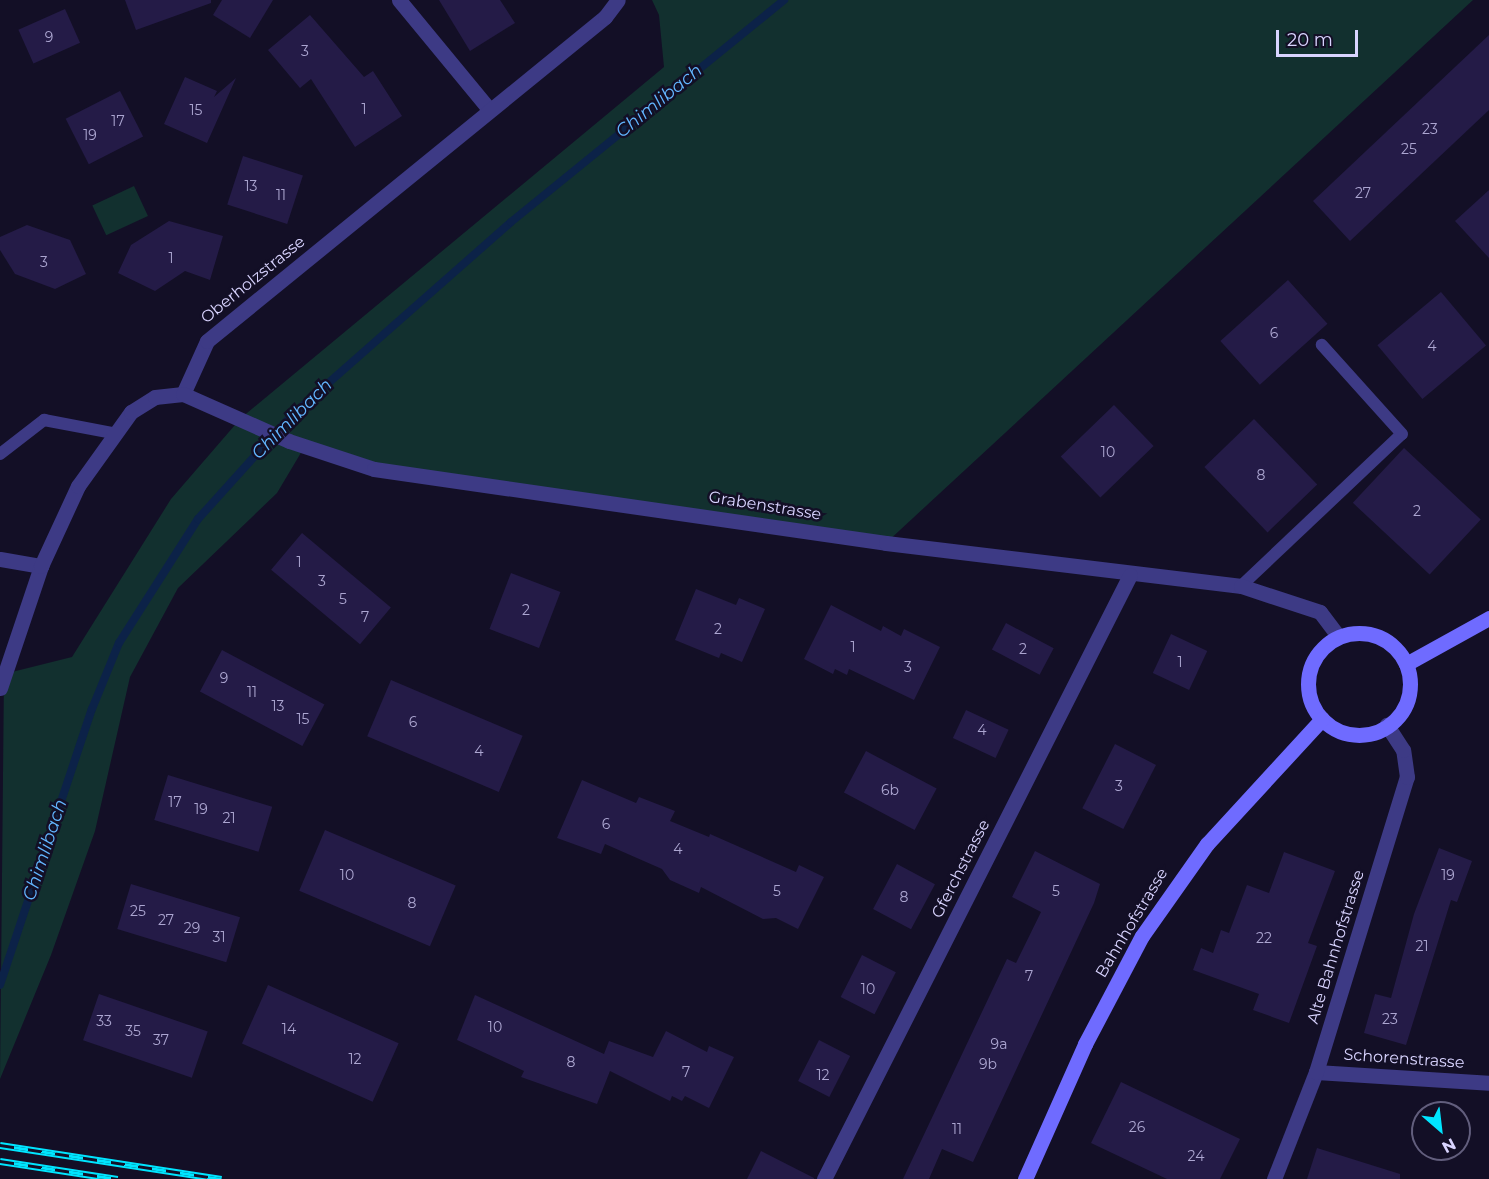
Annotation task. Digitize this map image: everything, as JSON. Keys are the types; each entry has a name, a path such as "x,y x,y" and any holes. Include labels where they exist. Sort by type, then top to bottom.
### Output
{"main road":[{"path":"1406,664 1489,618"},
{"path":"1354,633 1385,640 1406,664 1409,677 1405,705 1387,726 1354,734 1322,719 1309,695 1309,674 1317,654 1339,637 1354,633"},
{"name":"Bahnhofstrasse","path":"1025,1179 1085,1044 1142,936 1207,844 1322,719"}],"street":[{"path":"399,0 489,109"},
{"name":"Oberholzstrasse","path":"183,394 207,341 489,109 606,17 618,0"},
{"path":"0,688 41,566 78,486 112,434 131,412 155,397 183,394"},
{"name":"Grabenstrasse","path":"183,394 289,441 374,469 1130,575 1240,586 1320,612 1339,637"},
{"path":"0,559 41,566"},
{"name":"Gferchstrasse","path":"824,1179 1130,575"},
{"name":"Alte Bahnhofstrasse","path":"1274,1179 1316,1072 1407,777 1402,750 1387,726"},
{"name":"Schorenstrasse","path":"1316,1072 1489,1083"}],"lane":[{"path":"1240,586 1402,434 1322,345"},
{"path":"0,454 44,420 112,434"}],"green space":[{"path":"652,0 1473,0 886,543 374,469 305,446 277,493 178,588 130,677 95,831 51,955 0,1079 4,674 72,657 171,499 241,418 664,67 659,15"},
{"path":"134,186 148,216 106,235 92,205"}],"building":[{"path":"125,0 211,0 211,3 136,30"},
{"path":"222,0 273,0 250,38 213,15"},
{"path":"439,0 500,0 515,23 470,51"},
{"path":"65,9 80,43 33,64 18,30"},
{"path":"310,15 364,77 373,71 402,116 355,147 311,79 300,88 268,50"},
{"path":"1489,35 1489,110 1350,241 1313,201"},
{"path":"185,77 217,91 214,97 236,78 207,143 164,124"},
{"path":"120,91 143,136 89,164 66,119"},
{"path":"243,156 303,175 287,224 227,205"},
{"path":"1489,190 1489,258 1455,221"},
{"path":"169,221 223,236 210,280 185,271 155,291 118,273 131,245"},
{"path":"27,225 70,240 86,274 55,289 15,274 0,250 0,237"},
{"path":"1288,280 1327,324 1260,385 1220,341"},
{"path":"1441,292 1486,346 1422,399 1377,345"},
{"path":"1114,405 1154,446 1100,497 1061,456"},
{"path":"1254,419 1317,484 1268,532 1204,467"},
{"path":"1404,448 1481,520 1430,574 1353,503"},
{"path":"302,533 391,608 360,644 271,570"},
{"path":"511,573 560,592 539,648 489,629"},
{"path":"696,589 736,605 739,598 765,609 742,662 721,653 719,658 675,640"},
{"path":"831,605 881,631 883,626 901,636 904,629 940,647 914,700 849,669 847,675 835,669 833,674 804,659"},
{"path":"1006,623 1054,648 1040,675 992,649"},
{"path":"1171,634 1207,651 1189,690 1153,673"},
{"path":"222,650 324,704 302,746 200,691"},
{"path":"391,680 523,736 499,792 367,736"},
{"path":"966,710 1009,730 995,758 953,738"},
{"path":"1115,744 1156,765 1123,829 1082,808"},
{"path":"866,751 937,789 915,830 844,792"},
{"path":"168,775 272,807 258,852 154,820"},
{"path":"582,780 636,803 639,797 675,811 670,821 709,837 710,834 796,872 799,865 824,877 798,929 776,918 763,919 701,887 699,893 670,880 662,869 605,844 601,854 557,838"},
{"path":"325,830 456,885 430,946 299,891"},
{"path":"1439,848 1472,861 1457,902 1451,900 1406,1045 1364,1033 1375,994 1391,998 1414,914"},
{"path":"1035,851 1100,884 1094,903 973,1162 942,1149 929,1179 903,1179 1007,959 1016,963 1041,912 1012,897"},
{"path":"1284,852 1335,871 1308,943 1317,946 1289,1023 1253,1010 1259,994 1193,970 1201,948 1213,953 1221,930 1229,933 1247,885 1269,893"},
{"path":"897,864 935,884 911,929 873,909"},
{"path":"131,884 240,917 226,962 117,929"},
{"path":"862,955 896,972 875,1014 841,997"},
{"path":"268,985 399,1043 373,1102 242,1043"},
{"path":"99,994 208,1031 192,1078 83,1040"},
{"path":"475,995 604,1054 609,1041 653,1057 666,1031 707,1052 709,1046 734,1057 709,1108 685,1096 682,1101 672,1096 670,1101 610,1071 597,1104 521,1077 524,1071 457,1040"},
{"path":"819,1040 850,1056 829,1097 798,1081"},
{"path":"1121,1082 1240,1139 1220,1179 1167,1179 1091,1143"},
{"path":"1317,1148 1400,1174 1400,1179 1307,1179"},
{"path":"761,1151 814,1178 814,1179 747,1179"}],"waterway":[{"name":"Chimlibach","path":"0,985 92,709 119,643 198,519 291,416 511,222 784,0"}],"railway":[{"path":"0,1145 221,1179"},
{"path":"0,1161 118,1179"}]}
